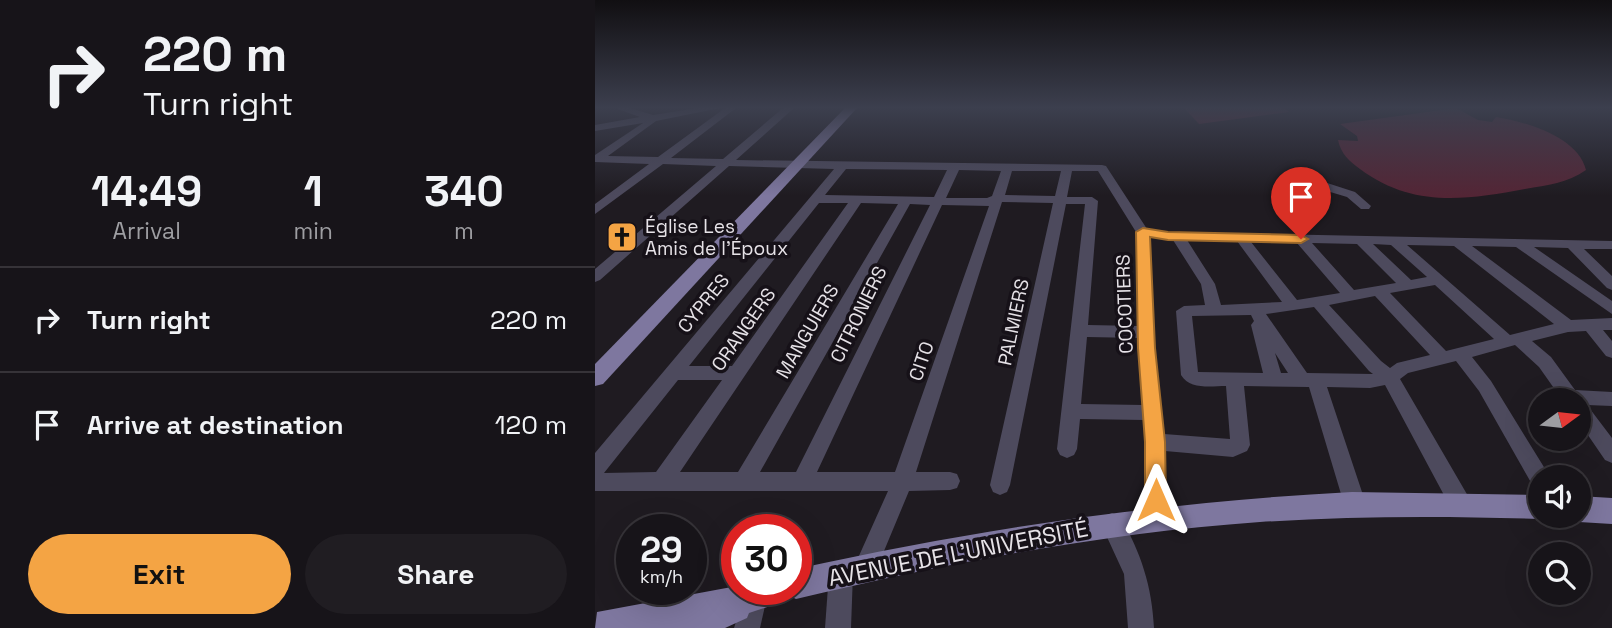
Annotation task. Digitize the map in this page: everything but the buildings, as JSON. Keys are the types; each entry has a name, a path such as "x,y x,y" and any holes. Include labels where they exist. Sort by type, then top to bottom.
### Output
{"main road":[{"path":"595,378 822,137"},
{"name":"AVENUE DE L’UNIVERSITÉ","path":"812,580 854,570 1112,524 1156,508 1460,503 1528,506"},
{"path":"1591,510 1612,511"},
{"path":"597,628 721,602"},
{"path":"690,628 741,605"}],"street":[{"path":"596,160 629,137"},
{"path":"595,211 693,137"},
{"path":"595,277 755,137"},
{"path":"596,160 1102,168 1143,232 1178,237 1612,245"},
{"name":"CYPRES","path":"595,467 843,166"},
{"name":"CITRONIERS","path":"801,481 955,166"},
{"name":"CITO","path":"838,628 854,570 902,482 1008,167"},
{"name":"PALMIERS","path":"999,485 1067,168"},
{"path":"1321,185 1336,188 1361,201 1365,206"},
{"path":"816,199 989,202 998,198 1093,202 1067,449"},
{"name":"ORANGERS","path":"662,481 857,200"},
{"name":"MANGUIERS","path":"744,481 907,201"},
{"name":"COCOTIERS","path":"1143,232 1146,332 1155,442 1156,508"},
{"path":"1178,237 1208,284 1215,310"},
{"path":"1241,238 1293,306"},
{"path":"1301,239 1350,295"},
{"path":"1363,241 1407,285"},
{"path":"1396,242 1437,280 1545,362 1564,388"},
{"path":"1458,242 1568,326"},
{"path":"1520,244 1612,309"},
{"path":"1572,244 1612,285"},
{"path":"1437,280 1293,306 1255,310 1187,310 1183,313 1189,370 1194,378 1370,381 1390,377 1403,368 1568,326 1612,324"},
{"path":"1378,290 1485,386 1532,465"},
{"path":"1318,302 1375,366 1390,377 1460,503"},
{"path":"1255,310 1274,380"},
{"path":"1255,310 1310,382 1355,504"},
{"path":"1589,324 1612,352"},
{"path":"1079,331 1146,332"},
{"path":"673,373 737,373"},
{"path":"1155,442 1233,448 1240,445 1235,380"},
{"path":"1591,401 1612,399"},
{"path":"1070,411 1153,413"},
{"path":"1591,425 1612,454"},
{"path":"595,482 950,481"},
{"path":"1112,524 1128,553 1141,589 1141,628"},
{"path":"747,628 760,605"}],"shaded area":[{"path":"1357,137 1557,137 1573,148 1586,170 1564,181 1542,186 1482,196 1440,198 1399,190 1360,169 1343,153 1338,140 1358,141"}],"place":[{"name":"Église Les Amis de l'Époux","path":"622,237"}],"route":[{"path":"1156,500 1143,232 1168,236 1301,239"}]}
